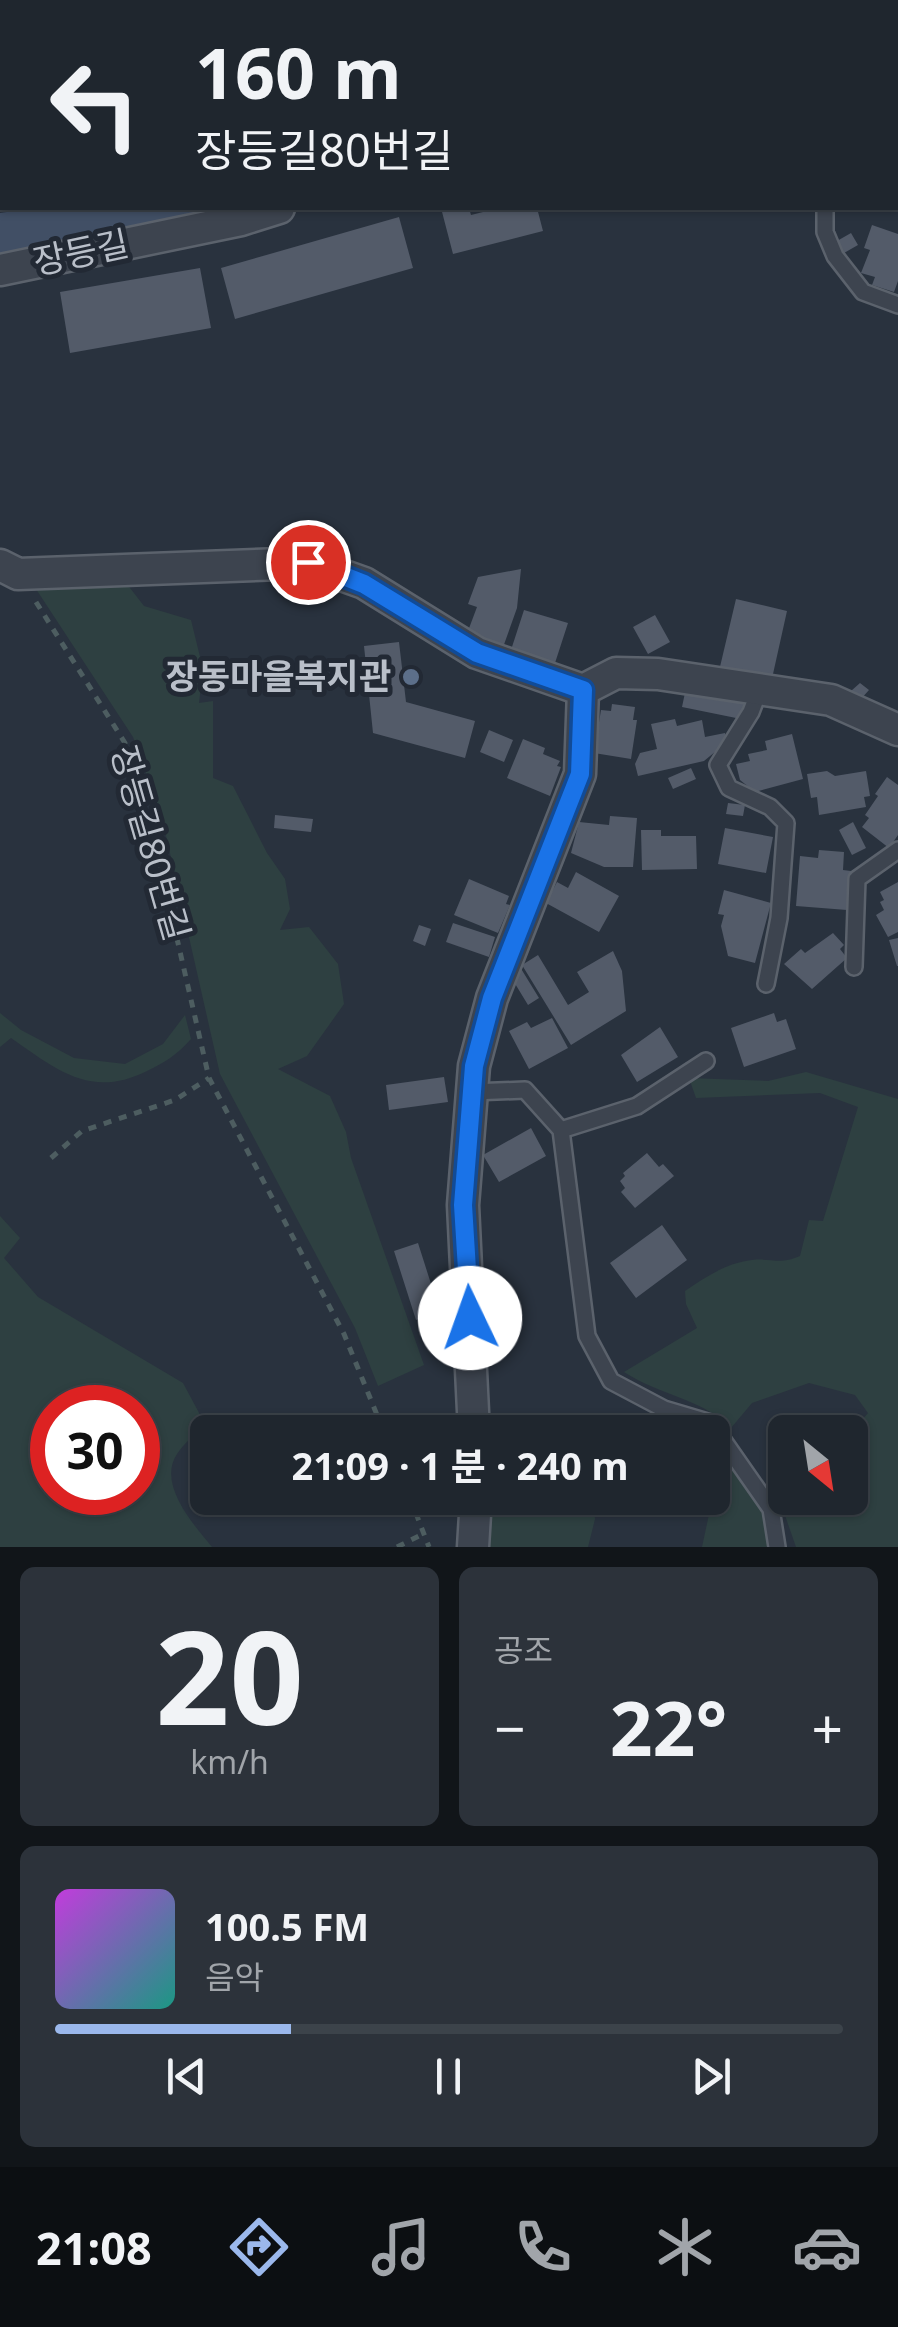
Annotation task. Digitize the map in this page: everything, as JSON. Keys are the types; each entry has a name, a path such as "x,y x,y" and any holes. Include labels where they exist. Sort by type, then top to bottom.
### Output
{"street":[{"name":"장등길","path":"0,270 272,210"},
{"path":"9,569 308,562 364,584 477,653 583,690 616,673 658,674 831,700 898,730"},
{"path":"473,1415 463,1205 474,1066 492,998 580,774 583,690"},
{"path":"473,1547 475,1515"}],"lane":[{"path":"825,210 824,232 835,256 863,292 898,305"},
{"path":"759,691 751,712 718,765 729,788 770,807 786,823 779,918 766,984"},
{"path":"854,967 857,879 898,850"},
{"path":"562,1130 637,1106 706,1060"},
{"path":"472,1092 525,1090 562,1130 586,1336 611,1380 664,1409 711,1423 771,1509 777,1547"}],"path":[{"name":"장등길80번길","path":"9,569 124,743 150,822 209,1078 344,1334 377,1415"},
{"path":"51,1158 82,1132 175,1100 209,1078"},
{"path":"417,1515 428,1547"},
{"path":"397,1547 424,1533"}],"shaded area":[{"path":"123,579 144,606 191,620 203,669 199,703 213,701 213,778 233,786 267,853 285,879 290,909 280,930 309,927 338,964 344,1004 307,1056 278,1069 330,1096 346,1132 351,1158 424,1365 378,1386 355,1328 220,1074 162,818 133,737 36,589"},
{"path":"0,1013 21,1030 74,1058 125,1064 163,1044 185,1015 191,1039 170,1058 147,1071 127,1079 91,1081 59,1070 11,1038 0,1047"},
{"path":"806,1072 898,1099 898,1547 796,1547 785,1515 868,1515 868,1413 855,1395 809,1383 752,1403 731,1428 730,1415 714,1415 624,1372 697,1328 686,1304 685,1291 734,1264 800,1256 809,1220 823,1221 858,1107 820,1093 696,1098 689,1078 768,1081"},
{"path":"0,1216 20,1238 4,1258 38,1297 183,1383 200,1415 190,1415 190,1439 177,1454 171,1478 180,1503 212,1547 0,1547"},
{"path":"730,1464 765,1509 769,1545 702,1547 709,1515 730,1515"},
{"path":"484,1515 595,1515 588,1547 481,1547"}],"water":[{"path":"20,210 234,210 0,255 0,213"}],"building":[{"path":"442,210 470,210 471,215 491,210 538,210 543,231 453,254"},
{"path":"399,217 413,268 235,319 221,268"},
{"path":"872,225 898,234 898,281 894,292 872,285 875,277 861,273 870,250 864,248"},
{"path":"851,233 858,245 844,253 837,241"},
{"path":"200,268 211,328 70,353 60,292"},
{"path":"521,569 517,608 501,653 478,644 482,636 468,631 477,607 468,604 478,577"},
{"path":"736,599 787,611 771,683 719,671"},
{"path":"524,610 568,623 555,663 511,650"},
{"path":"655,615 670,642 648,654 633,627"},
{"path":"399,642 406,702 475,721 465,758 373,733 364,646"},
{"path":"860,683 869,690 860,700 851,691"},
{"path":"686,688 745,700 741,719 682,707"},
{"path":"612,704 635,707 631,759 594,753 601,710 611,711"},
{"path":"675,719 677,726 702,720 705,737 725,733 727,742 704,761 638,776 635,764 640,753 657,749 651,724"},
{"path":"489,730 513,740 504,762 480,752"},
{"path":"792,734 803,779 755,792 740,780 736,764 750,761 748,754 767,750 765,741"},
{"path":"523,739 545,748 543,754 560,761 550,796 507,778"},
{"path":"691,768 696,779 673,789 668,778"},
{"path":"827,771 835,776 866,771 870,796 864,797 866,807 819,815 817,797 811,798 807,774"},
{"path":"887,777 898,785 898,835 889,848 862,827 878,796 875,794"},
{"path":"728,803 745,805 743,816 726,814"},
{"path":"275,815 313,819 311,832 274,828"},
{"path":"610,816 637,818 633,867 604,867 571,853 579,822 609,825"},
{"path":"853,822 866,848 852,855 839,830"},
{"path":"725,828 773,837 766,873 718,864"},
{"path":"641,830 661,830 661,836 696,836 697,869 642,870"},
{"path":"819,850 844,852 843,870 851,871 847,910 796,906 800,856 818,858"},
{"path":"576,872 619,896 599,932 546,903 557,882 568,888"},
{"path":"469,879 509,896 506,904 510,905 498,933 454,915"},
{"path":"898,882 898,932 888,937 876,915 884,910 880,892"},
{"path":"724,890 771,903 755,963 728,956 721,926 724,915 718,914"},
{"path":"453,923 495,937 489,957 446,942"},
{"path":"419,925 431,929 425,946 413,941"},
{"path":"833,933 844,945 840,949 847,958 812,989 784,964 801,949 805,953"},
{"path":"898,938 898,966 897,966 889,940"},
{"path":"613,951 622,971 626,1011 571,1045 522,965 538,955 568,1005 589,992 577,972"},
{"path":"520,967 539,998 528,1005 514,982"},
{"path":"774,1013 777,1022 786,1019 796,1049 744,1067 731,1028"},
{"path":"552,1018 568,1048 529,1069 509,1031 527,1022 531,1028"},
{"path":"660,1027 678,1057 637,1082 621,1055"},
{"path":"444,1077 448,1102 389,1110 386,1085"},
{"path":"531,1128 546,1156 499,1182 483,1155"},
{"path":"647,1153 674,1176 635,1208 621,1192 625,1188 620,1181 623,1173"},
{"path":"662,1225 687,1260 636,1298 610,1263"},
{"path":"418,1243 440,1312 416,1320 394,1251"}],"place":[{"name":"장동마을복지관","path":"411,677"}],"route":[{"path":"308,562 364,584 477,653 583,690 580,774 492,998 474,1066 463,1205 470,1318"}]}
